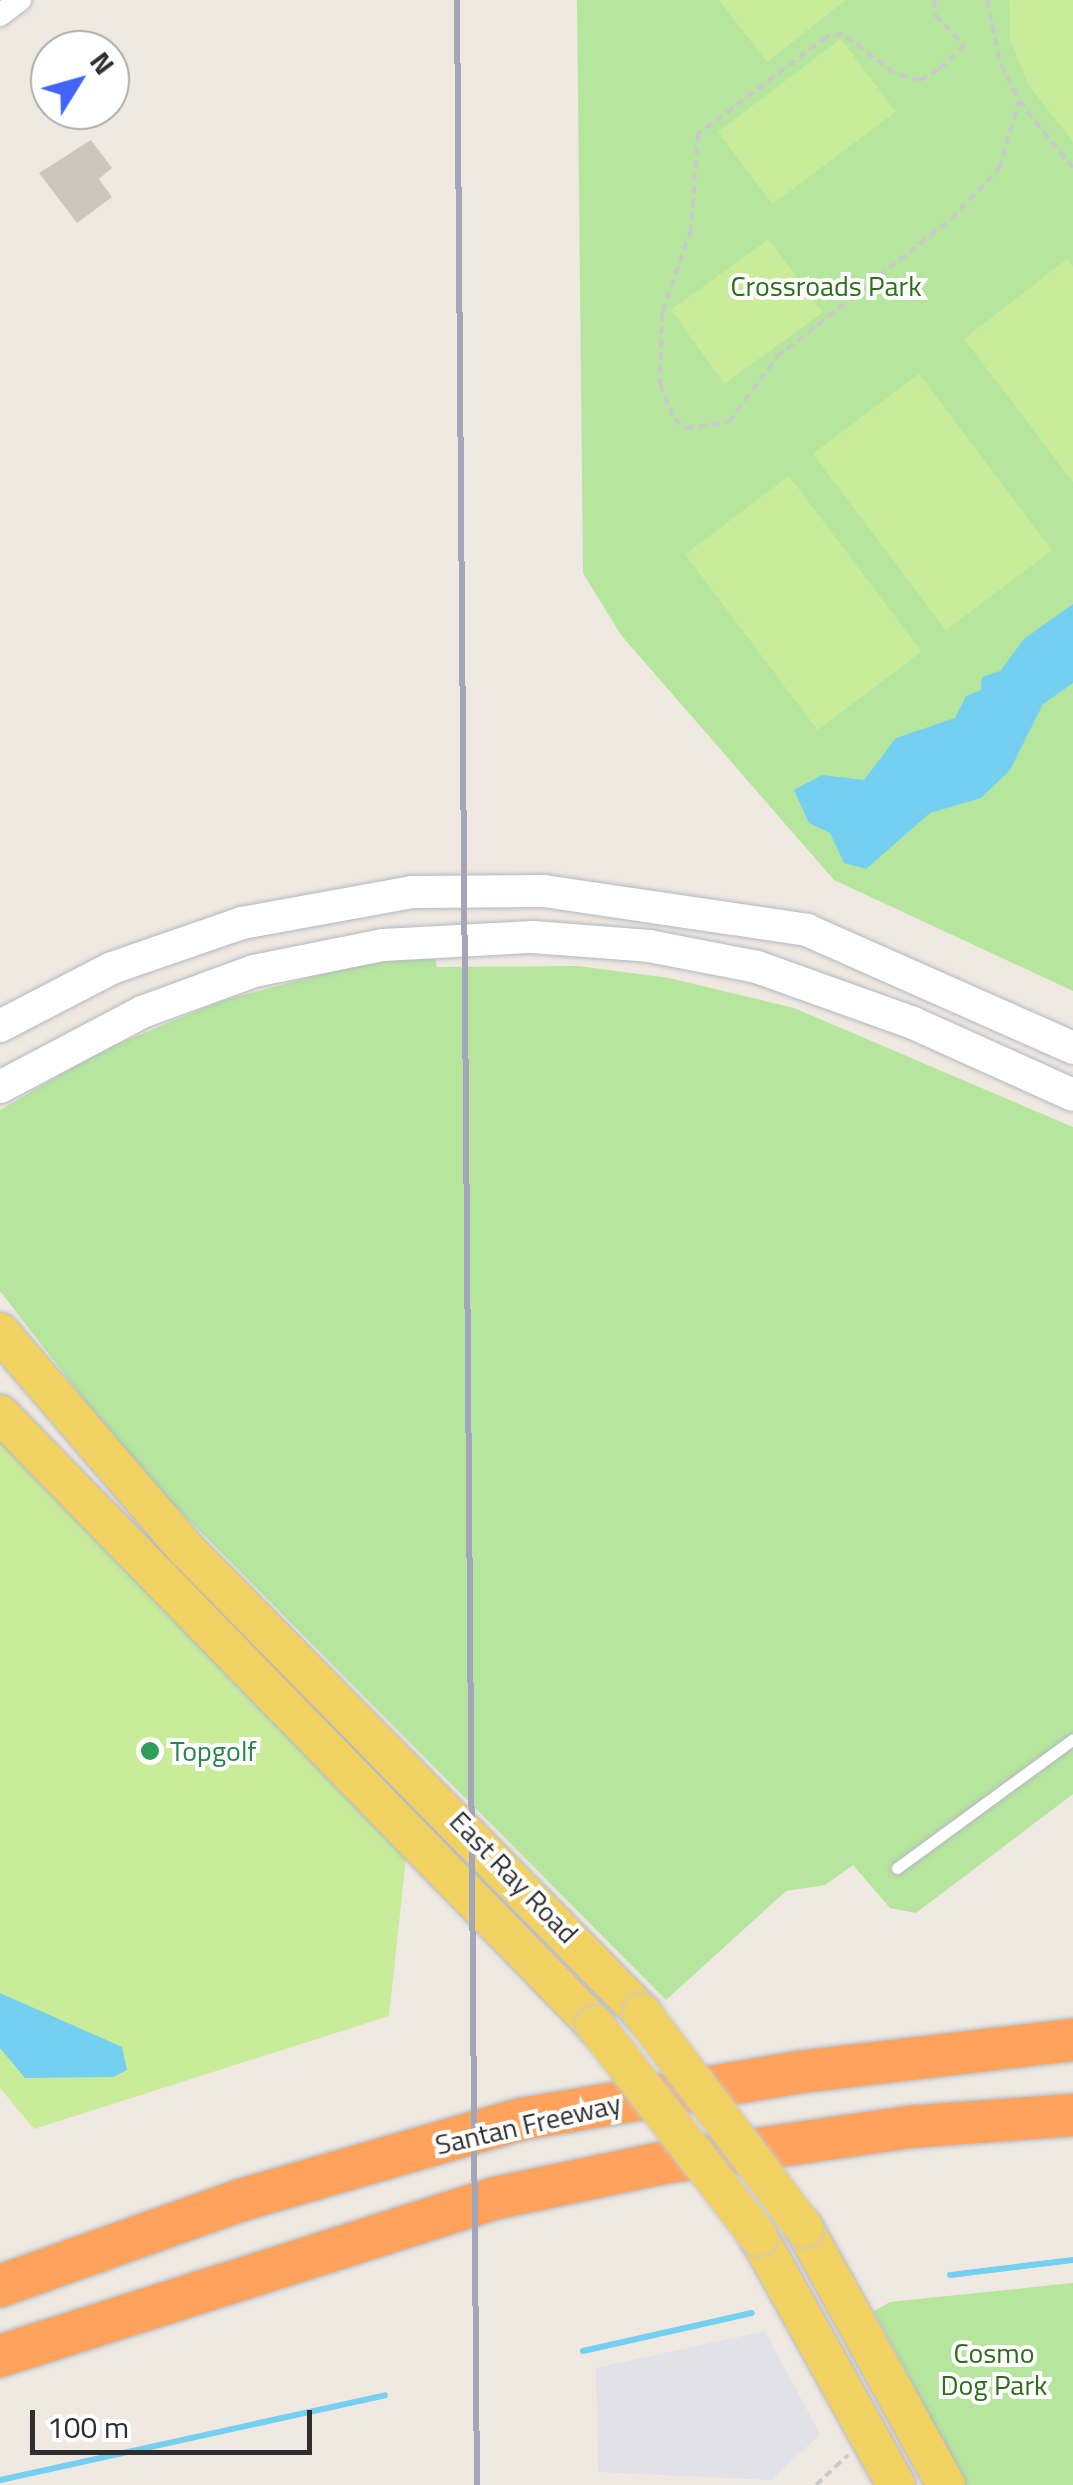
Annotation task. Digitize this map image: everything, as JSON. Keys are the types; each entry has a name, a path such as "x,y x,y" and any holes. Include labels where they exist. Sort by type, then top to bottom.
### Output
{"highway":[{"name":"Santan Freeway","path":"0,2286 241,2200 522,2119 800,2072 1073,2040"},
{"path":"0,2356 496,2198 738,2152 1073,2115"}],"main road":[{"path":"0,1026 112,968 242,923 412,892 544,891 807,930 1073,1048"},
{"path":"0,1087 142,1012 254,972 383,945 533,937 649,946 757,967 913,1023 1073,1096"},
{"name":"East Ray Road","path":"0,1332 188,1550 642,2013 804,2228 946,2485"},
{"name":"East Ray Road","path":"0,1414 595,2025 758,2236 896,2485"}],"street":[{"path":"0,15 20,0"}],"lane":[{"path":"897,1868 1073,1739"}],"path":[{"path":"934,0 934,15 964,45 929,75 894,73 843,34 826,36 698,134 691,230 662,313 660,384 674,419 686,428 729,422 776,357 951,219 999,169 1019,101"},
{"path":"987,0 1000,64 1019,101 1073,168"},
{"path":"816,2485 851,2452"}],"shaded area":[{"path":"765,2331 820,2434 772,2480 598,2472 596,2368"}],"green space":[{"name":"Crossroads Park","path":"577,0 1073,0 1073,991 834,880 621,635 583,573"},
{"path":"719,0 846,0 767,62"},
{"path":"1009,0 1073,0 1073,142 1028,84 1010,39"},
{"path":"841,39 896,112 773,204 718,132"},
{"path":"769,239 822,313 725,384 671,310"},
{"path":"1067,259 1073,267 1073,482 964,339"},
{"path":"919,374 1052,550 946,631 813,454"},
{"path":"789,476 921,652 818,730 685,554"},
{"path":"435,957 437,967 578,966 669,978 794,1008 1073,1127 1073,1794 916,1913 890,1908 853,1865 825,1885 786,1891 666,2000 136,1467 0,1291 0,1110 103,1050 221,1001 368,962"},
{"name":"Topgolf","path":"0,1441 406,1858 389,2016 34,2129 0,2088"},
{"name":"Cosmo Dog Park","path":"1073,2283 1073,2485 966,2485 874,2311 890,2302"}],"water":[{"path":"1073,604 1073,683 1043,704 1010,770 981,798 930,813 866,869 844,863 830,833 809,823 794,790 822,775 864,780 896,738 955,718 966,696 981,690 982,677 1000,671 1024,639"},
{"path":"0,1993 122,2047 127,2070 113,2077 25,2078 0,2048"}],"building":[{"path":"91,140 112,168 99,179 112,197 77,223 39,173"}],"waterway":[{"path":"950,2275 1073,2260"},
{"path":"583,2351 752,2313"},
{"path":"0,2480 385,2395"}],"railway":[{"path":"457,0 477,2485"}],"place":[{"name":"Topgolf","path":"150,1751"}]}
